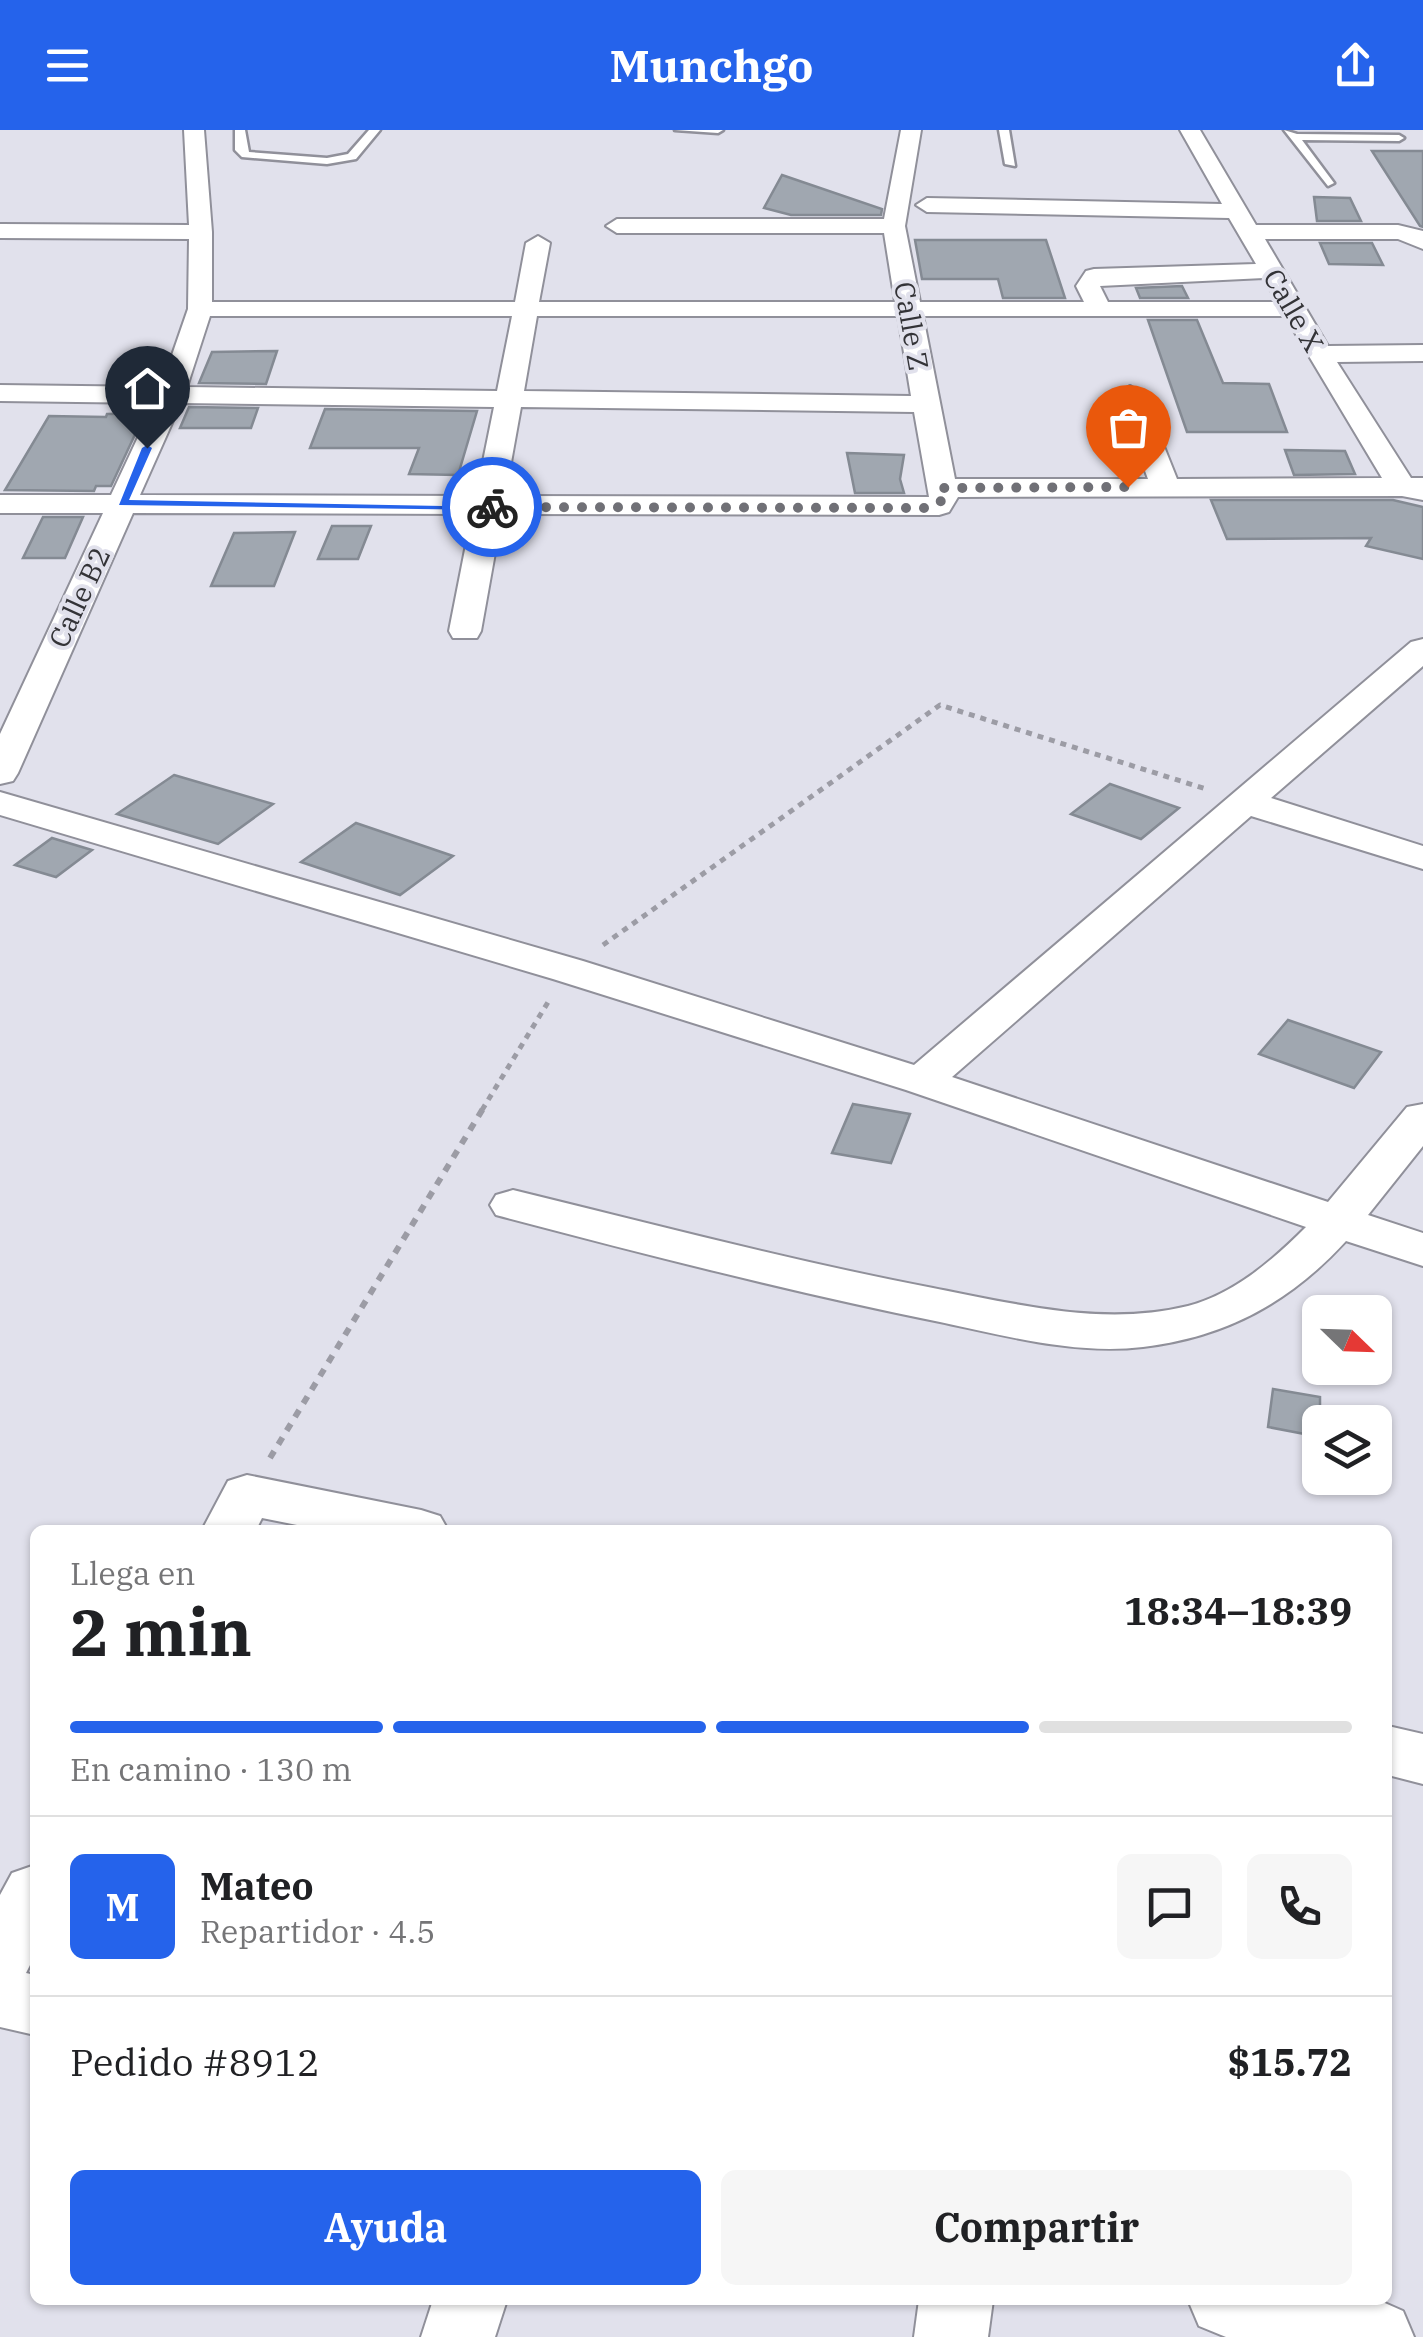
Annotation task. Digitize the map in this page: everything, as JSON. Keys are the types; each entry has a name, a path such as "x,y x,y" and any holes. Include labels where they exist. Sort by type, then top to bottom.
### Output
{"street":[{"name":"Calle B2","path":"0,773 172,393 200,309 201,232 194,130"},
{"name":"Calle Z","path":"912,130 894,226 926,404 933,498"},
{"name":"Calle X","path":"1190,130 1210,184 1242,221 1319,354 1416,488"},
{"path":"988,180 1019,172"},
{"path":"927,205 1398,232 1419,237 1423,242"},
{"path":"616,226 894,226"},
{"path":"0,231 201,232"},
{"path":"465,631 538,244"},
{"path":"1100,309 1088,286 1094,276 1271,272"},
{"path":"200,309 1292,309"},
{"path":"1319,354 1423,353"},
{"path":"0,394 926,404"},
{"path":"1130,394 1166,487"},
{"path":"0,504 488,507 933,498 1166,487 1416,488"},
{"path":"921,1080 1423,649"},
{"path":"1245,802 1423,858"},
{"path":"0,803 568,970 921,1080 1423,1250"},
{"path":"512,1205 895,1298 1004,1319 1132,1332 1178,1324 1231,1308 1295,1265 1423,1117"},
{"path":"238,1512 370,1525"},
{"path":"1392,1752 1423,1760"},
{"path":"0,1958 30,1901"},
{"path":"0,1997 30,2004"},
{"path":"458,2337 468,2305"},
{"path":"951,2337 955,2305"},
{"path":"1245,2305 1377,2337"}],"lane":[{"path":"240,130 241,150 246,155 327,161 354,155 375,130"},
{"path":"680,130 718,130"},
{"path":"1004,130 1019,172"},
{"path":"1291,134 1400,138"},
{"path":"1291,134 1328,183"}],"path":[{"path":"238,1512 568,970 940,705 1245,802"}],"building":[{"path":"1372,151 1423,151 1423,227 1420,226"},
{"path":"782,175 882,209 881,215 791,215 764,208"},
{"path":"1314,197 1350,198 1361,221 1317,221"},
{"path":"915,240 1046,240 1065,298 1003,298 998,279 922,279"},
{"path":"1320,243 1372,243 1383,265 1329,264"},
{"path":"1182,286 1188,298 1140,298 1136,288"},
{"path":"1148,320 1197,320 1223,383 1269,384 1287,432 1187,432"},
{"path":"277,351 266,384 199,383 212,352"},
{"path":"189,407 258,408 251,428 180,428"},
{"path":"325,409 477,411 458,475 409,474 419,448 310,448"},
{"path":"145,413 111,486 96,486 94,491 5,490 49,416"},
{"path":"1285,450 1345,451 1355,474 1294,475"},
{"path":"847,453 904,455 900,479 904,493 855,493"},
{"path":"1211,500 1393,500 1423,507 1423,559 1366,546 1371,538 1227,539"},
{"path":"43,517 83,517 65,558 23,558"},
{"path":"332,526 371,526 358,559 318,559"},
{"path":"295,532 274,586 211,586 234,533"},
{"path":"174,775 273,804 218,844 117,814"},
{"path":"1110,784 1179,808 1141,839 1071,814"},
{"path":"356,823 453,856 400,895 301,862"},
{"path":"52,838 92,850 56,877 15,865"},
{"path":"1288,1020 1381,1052 1354,1088 1259,1054"},
{"path":"853,1104 910,1114 891,1163 832,1153"},
{"path":"1273,1389 1320,1397 1320,1405 1302,1405 1302,1434 1268,1427"}],"way so far":[{"path":"492,507 924,508 938,506 944,500 942,488 1128,487"}],"route":[{"path":"147,448 122,503 492,507"}]}
